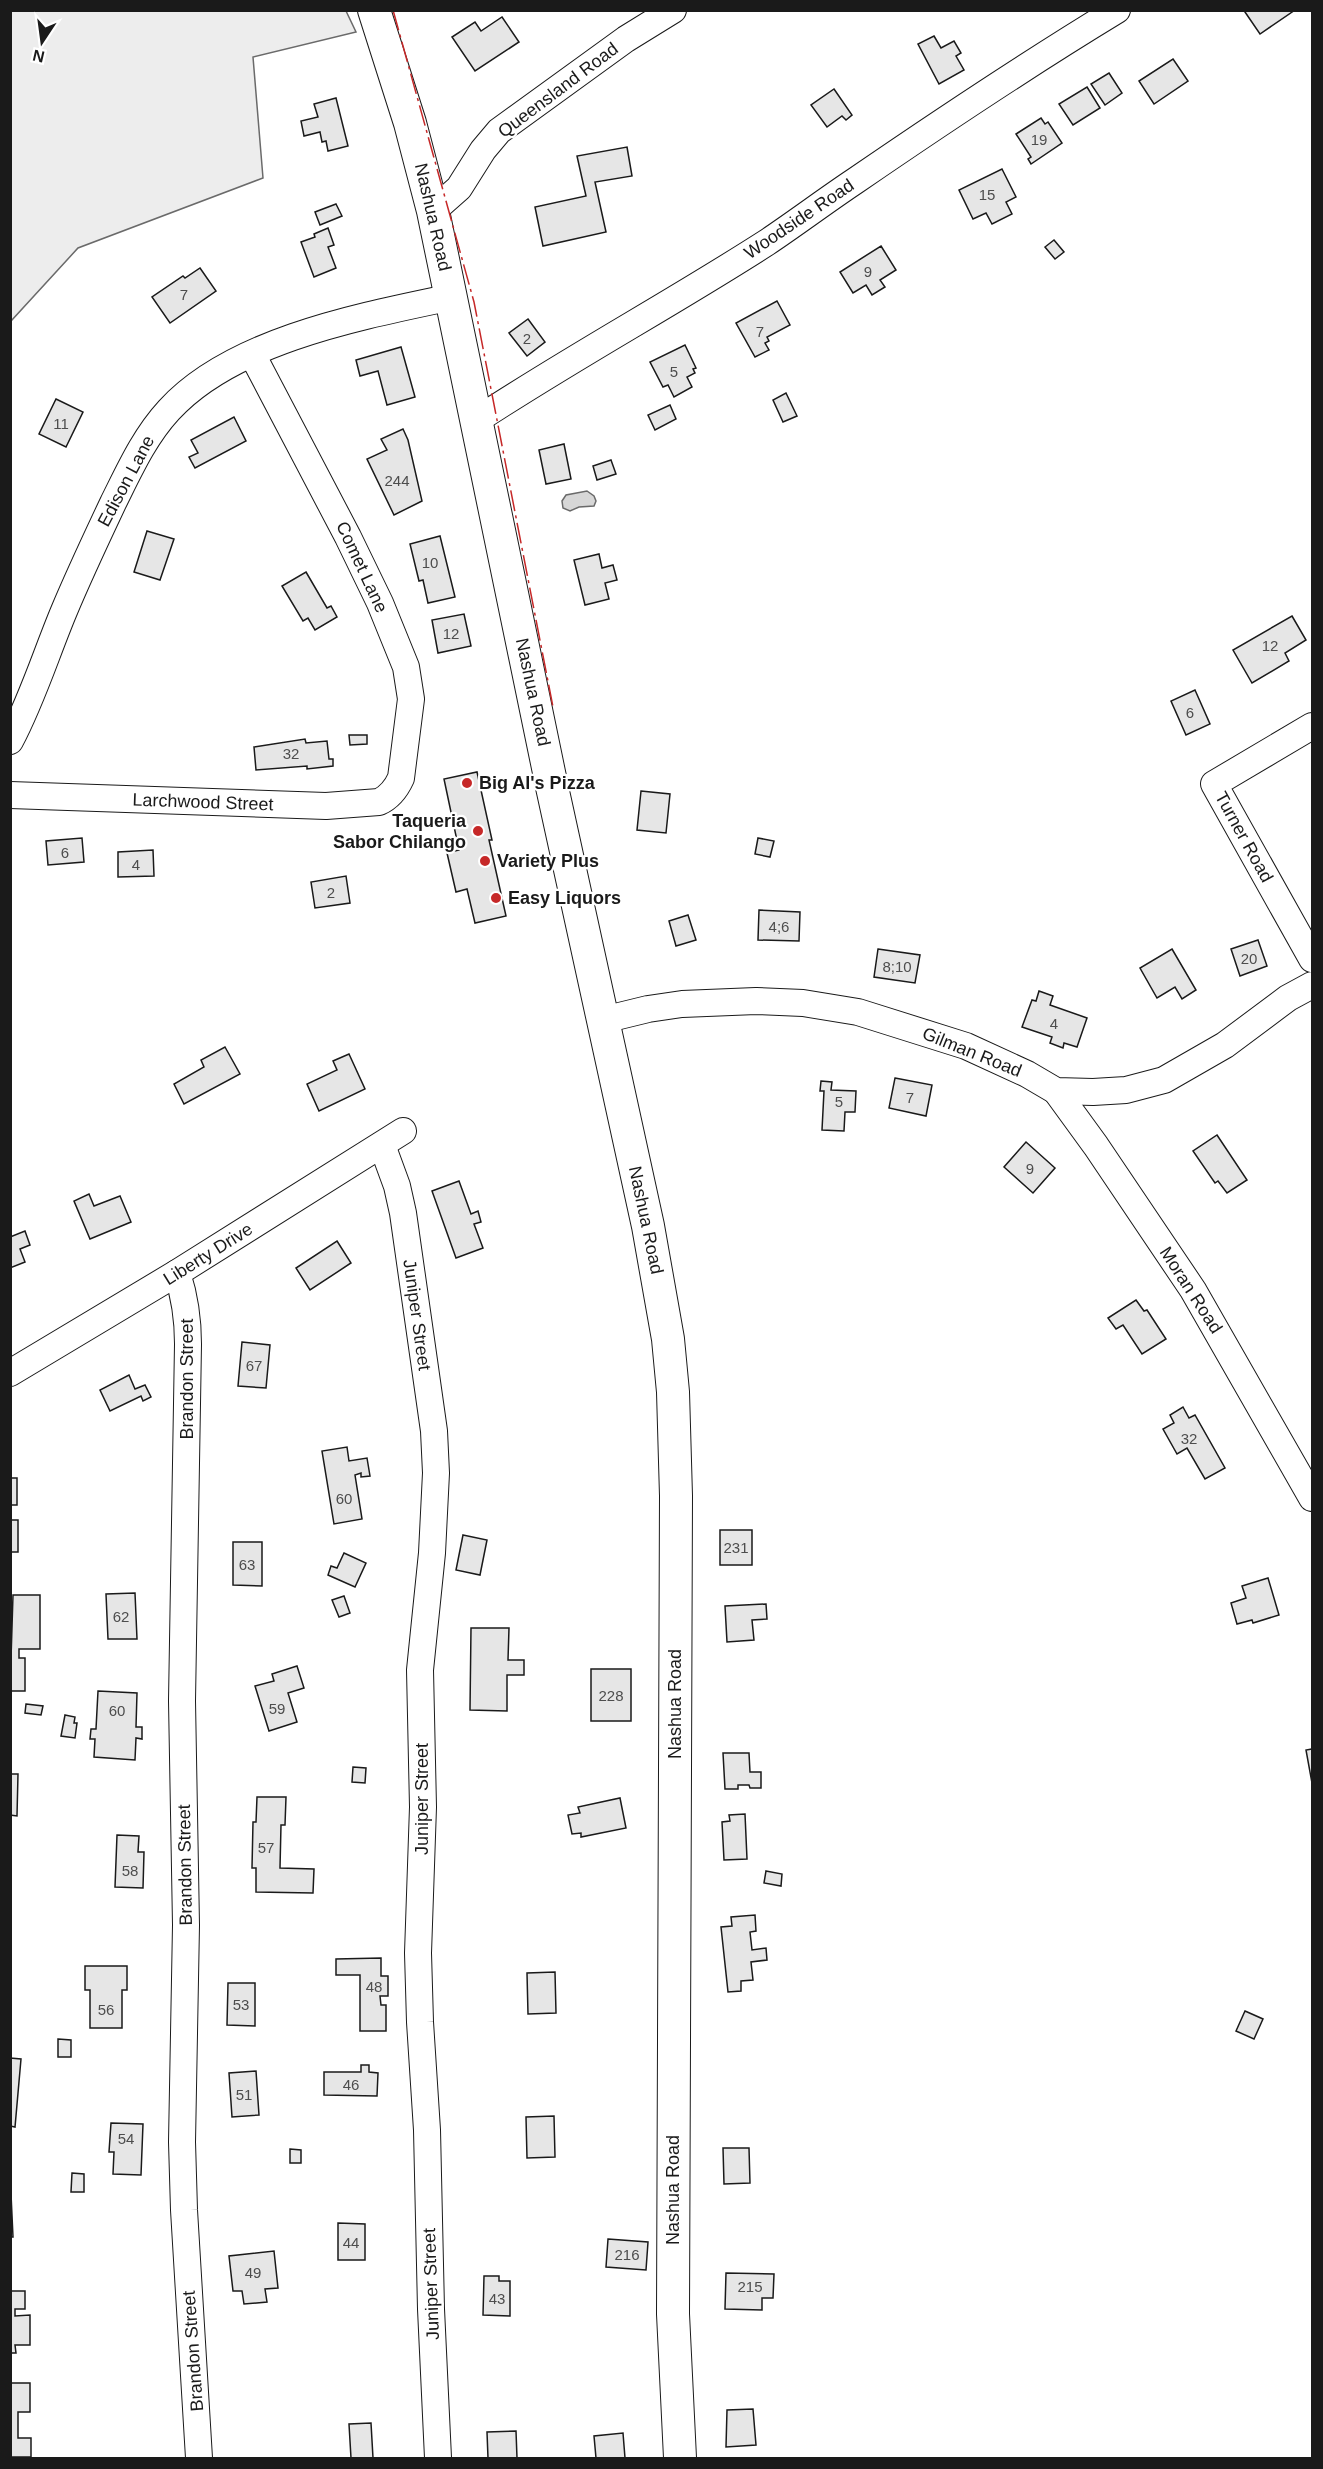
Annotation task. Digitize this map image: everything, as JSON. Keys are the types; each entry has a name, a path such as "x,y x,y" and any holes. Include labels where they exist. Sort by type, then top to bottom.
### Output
{"main road":[{"name":"Nashua Road","path":"374,10 410,123 434,211 668,1339 673,1392 676,1496 673,2302 680,2458"}],"street":[{"name":"Queensland Road","path":"434,211 459,188 483,150 499,131 626,39 673,10"},
{"name":"Woodside Road","path":"477,420 767,242 942,122 1062,43 1117,10"},
{"name":"Edison Lane","path":"10,741 81,571 139,451 162,418 184,394 252,354 342,321 452,297"},
{"name":"Comet Lane","path":"252,354 348,537 380,603 409,675 411,699 402,767 400,778 392,793"},
{"name":"Turner Road","path":"1312,726 1214,784 1312,959"},
{"name":"Larchwood Street","path":"10,795 326,806 379,802 392,793"},
{"path":"1056,1092 1126,1089 1164,1080 1225,1045 1288,998 1312,985"},
{"name":"Gilman Road","path":"603,1020 648,1009 682,1004 756,1001 803,1004 858,1012 966,1046 1027,1074 1056,1092"},
{"name":"Moran Road","path":"1056,1092 1096,1146 1194,1290 1312,1498"},
{"name":"Liberty Drive","path":"10,1373 177,1273 403,1131"},
{"name":"Juniper Street","path":"382,1145 397,1186 403,1213 434,1431 436,1473 432,1553 420,1670 423,1807 418,1953 427,2130 430,2298 438,2458"},
{"name":"Brandon Street","path":"177,1273 185,1295 188,1335 182,1701 186,1935 182,2154 199,2458"}],"shaded area":[{"path":"11,10 346,11 356,32 253,57 263,178 78,248 11,321"},
{"path":"587,491 594,496 596,501 594,506 579,507 570,511 563,508 562,501 566,495"}],"building":[{"path":"1247,10 1295,10 1260,34 1245,12"},
{"path":"502,17 519,42 475,71 452,37 475,22 481,31"},
{"path":"934,36 941,48 954,41 961,53 956,56 964,70 939,84 918,44"},
{"path":"1173,59 1188,81 1154,104 1139,81"},
{"path":"1109,73 1122,93 1105,105 1091,84"},
{"path":"1087,87 1100,108 1073,125 1059,104"},
{"path":"834,89 852,115 846,120 842,116 827,127 811,105"},
{"path":"336,98 348,146 328,151 326,141 322,142 320,132 304,136 301,121 318,117 314,104"},
{"path":"1041,118 1045,124 1048,122 1062,143 1031,164 1028,159 1031,157 1016,134"},
{"path":"627,147 632,176 595,182 606,232 543,246 535,207 586,196 577,156"},
{"path":"1002,169 1016,197 1006,202 1012,214 992,224 986,213 973,219 959,190"},
{"path":"336,204 342,216 320,225 315,212"},
{"path":"328,228 334,245 328,247 336,268 314,277 301,242 315,237 314,234"},
{"path":"1054,240 1064,252 1055,259 1045,247"},
{"path":"881,246 896,270 880,280 885,287 872,295 866,285 853,293 840,272"},
{"path":"200,268 216,291 170,323 152,297 183,276 185,278"},
{"path":"777,301 790,325 767,337 769,341 765,343 769,350 755,357 736,323"},
{"path":"528,319 545,342 527,356 509,333"},
{"path":"685,345 696,368 693,369 695,373 687,377 692,387 674,397 668,385 663,387 650,362"},
{"path":"401,347 415,397 387,405 378,371 360,376 356,360"},
{"path":"786,393 797,416 783,422 773,400"},
{"path":"56,399 83,412 66,447 39,434"},
{"path":"670,405 676,419 655,430 648,415"},
{"path":"234,417 246,441 195,468 189,457 198,453 191,440"},
{"path":"403,429 408,440 422,501 394,515 367,459 387,450 381,439"},
{"path":"564,444 571,479 546,484 539,450"},
{"path":"611,460 616,474 597,480 593,466"},
{"path":"147,531 174,539 160,580 134,572"},
{"path":"440,536 455,597 428,603 423,580 419,581 410,544"},
{"path":"599,554 602,568 613,565 617,580 605,583 609,599 585,605 574,560"},
{"path":"306,572 327,608 331,606 337,617 315,630 308,618 303,621 282,586"},
{"path":"464,614 471,646 438,653 432,620"},
{"path":"1292,616 1306,640 1285,653 1289,661 1252,683 1233,650"},
{"path":"1195,690 1210,724 1186,735 1171,701"},
{"path":"349,735 367,735 367,744 350,745"},
{"path":"305,739 306,743 327,741 329,759 333,759 333,766 256,770 254,747"},
{"path":"477,772 506,916 475,923 467,889 456,892 447,853 459,850 444,779"},
{"path":"641,791 670,794 666,833 637,830"},
{"path":"82,838 84,862 48,865 46,841"},
{"path":"758,838 774,841 770,857 755,854"},
{"path":"153,850 154,876 118,877 118,852"},
{"path":"346,876 350,903 315,908 311,882"},
{"path":"759,910 800,912 799,941 758,940"},
{"path":"688,915 696,940 676,946 669,921"},
{"path":"1258,940 1267,966 1240,976 1231,949"},
{"path":"878,949 920,955 915,983 874,977"},
{"path":"1172,949 1196,990 1182,999 1175,987 1157,998 1140,968"},
{"path":"1039,991 1053,996 1050,1005 1087,1018 1077,1047 1064,1043 1063,1048 1050,1043 1052,1037 1022,1027 1032,1000 1036,1001"},
{"path":"225,1047 240,1074 184,1104 174,1084 204,1067 201,1060"},
{"path":"349,1054 365,1089 319,1111 307,1084 337,1070 333,1061"},
{"path":"895,1078 932,1085 926,1116 889,1108"},
{"path":"821,1081 832,1082 831,1090 856,1091 855,1112 845,1112 844,1131 822,1130 824,1091 820,1091"},
{"path":"1217,1135 1247,1180 1227,1193 1218,1181 1215,1183 1193,1151"},
{"path":"1026,1142 1055,1168 1033,1193 1004,1167"},
{"path":"459,1181 471,1214 478,1211 481,1222 474,1224 483,1248 456,1258 432,1191"},
{"path":"89,1194 94,1206 120,1196 131,1222 90,1239 74,1201"},
{"path":"25,1231 30,1245 20,1249 25,1262 10,1268 10,1237"},
{"path":"337,1241 351,1263 310,1290 296,1268"},
{"path":"1136,1300 1144,1311 1147,1310 1166,1339 1142,1354 1123,1325 1116,1329 1108,1318"},
{"path":"242,1342 270,1345 266,1388 238,1386"},
{"path":"129,1375 135,1389 145,1385 151,1397 143,1401 141,1396 110,1411 100,1390"},
{"path":"1183,1407 1189,1418 1195,1415 1225,1468 1205,1479 1187,1448 1177,1454 1163,1429 1174,1423 1170,1415"},
{"path":"347,1447 349,1461 367,1458 370,1476 361,1477 361,1473 355,1475 362,1519 334,1524 322,1451"},
{"path":"10,1478 17,1478 17,1505 10,1505"},
{"path":"10,1520 18,1520 18,1552 10,1552"},
{"path":"720,1530 752,1530 752,1565 720,1565"},
{"path":"463,1535 487,1540 480,1575 456,1570"},
{"path":"233,1542 262,1542 262,1586 233,1585"},
{"path":"344,1553 366,1563 355,1587 328,1575 331,1566 337,1568"},
{"path":"1268,1578 1279,1615 1253,1623 1252,1620 1237,1624 1231,1603 1246,1598 1242,1586"},
{"path":"135,1593 137,1639 108,1639 106,1594"},
{"path":"13,1595 40,1595 40,1649 19,1649 19,1658 25,1658 25,1691 10,1691"},
{"path":"344,1596 350,1613 339,1617 332,1600"},
{"path":"766,1604 767,1619 752,1620 754,1640 727,1642 725,1606"},
{"path":"471,1628 509,1628 508,1660 524,1660 524,1675 507,1675 507,1711 470,1710"},
{"path":"297,1666 304,1688 288,1693 297,1722 269,1731 255,1686 274,1681 272,1674"},
{"path":"591,1669 631,1669 631,1721 591,1721"},
{"path":"98,1691 137,1693 136,1727 142,1727 142,1739 136,1738 135,1760 94,1757 95,1739 90,1739 91,1729 96,1729"},
{"path":"26,1704 43,1706 41,1715 25,1713"},
{"path":"65,1715 75,1717 74,1723 77,1723 75,1738 61,1736"},
{"path":"1312,1749 1312,1783 1306,1750"},
{"path":"723,1753 749,1753 750,1772 761,1772 761,1788 738,1785 738,1789 725,1789"},
{"path":"353,1767 366,1768 365,1783 352,1782"},
{"path":"10,1774 18,1774 17,1816 10,1815"},
{"path":"257,1797 286,1797 285,1825 281,1825 280,1868 314,1869 313,1893 256,1892 256,1868 252,1868 253,1822 256,1822"},
{"path":"620,1798 626,1828 581,1837 581,1833 572,1834 568,1815 580,1813 578,1807"},
{"path":"745,1814 747,1859 724,1860 722,1822 730,1821 729,1815"},
{"path":"117,1835 139,1836 138,1852 144,1852 143,1888 115,1887"},
{"path":"766,1871 782,1874 781,1886 764,1883"},
{"path":"755,1915 756,1931 750,1932 752,1950 766,1948 767,1960 751,1962 753,1980 741,1981 741,1991 728,1992 721,1927 732,1926 731,1917"},
{"path":"381,1958 381,1976 388,1976 388,1996 380,1996 381,2005 386,2005 386,2031 360,2031 360,1975 336,1975 336,1959"},
{"path":"85,1966 127,1966 127,1990 122,1990 122,2028 90,2028 90,1990 85,1990"},
{"path":"555,1972 556,2013 528,2014 527,1973"},
{"path":"228,1983 255,1983 255,2026 227,2025"},
{"path":"1245,2011 1263,2019 1254,2039 1236,2031"},
{"path":"58,2039 71,2040 71,2057 58,2057"},
{"path":"10,2058 21,2059 15,2127 10,2126"},
{"path":"361,2065 369,2065 369,2072 378,2073 377,2096 324,2095 324,2072 361,2072"},
{"path":"256,2071 259,2115 232,2117 229,2073"},
{"path":"554,2116 555,2157 527,2158 526,2117"},
{"path":"111,2123 143,2124 141,2175 113,2174 114,2152 109,2152"},
{"path":"723,2148 749,2148 750,2183 724,2184"},
{"path":"290,2149 301,2150 301,2163 290,2163"},
{"path":"10,2172 13,2237 10,2237"},
{"path":"72,2173 84,2174 84,2192 71,2192"},
{"path":"338,2223 365,2224 365,2260 338,2260"},
{"path":"608,2239 648,2242 646,2270 606,2267"},
{"path":"274,2251 278,2288 265,2289 267,2302 244,2304 242,2291 233,2291 229,2256"},
{"path":"726,2273 774,2274 773,2298 762,2298 762,2310 725,2309"},
{"path":"484,2276 499,2276 499,2281 510,2281 510,2316 483,2315"},
{"path":"10,2291 25,2291 25,2309 15,2309 15,2316 30,2315 30,2345 15,2345 16,2353 10,2353"},
{"path":"10,2383 30,2383 30,2412 18,2412 18,2438 31,2438 31,2457 10,2457"},
{"path":"753,2409 756,2445 726,2447 727,2410"},
{"path":"371,2423 373,2458 351,2458 349,2424"},
{"path":"516,2431 517,2458 488,2458 487,2432"},
{"path":"623,2433 625,2458 596,2458 594,2436"}],"power":[{"path":"393,10 474,302 553,707"}],"place":[{"name":"Big Al's Pizza","path":"467,783"},
{"name":"Taqueria Sabor Chilango","path":"478,831"},
{"name":"Variety Plus","path":"485,861"},
{"name":"Easy Liquors","path":"496,898"}]}
